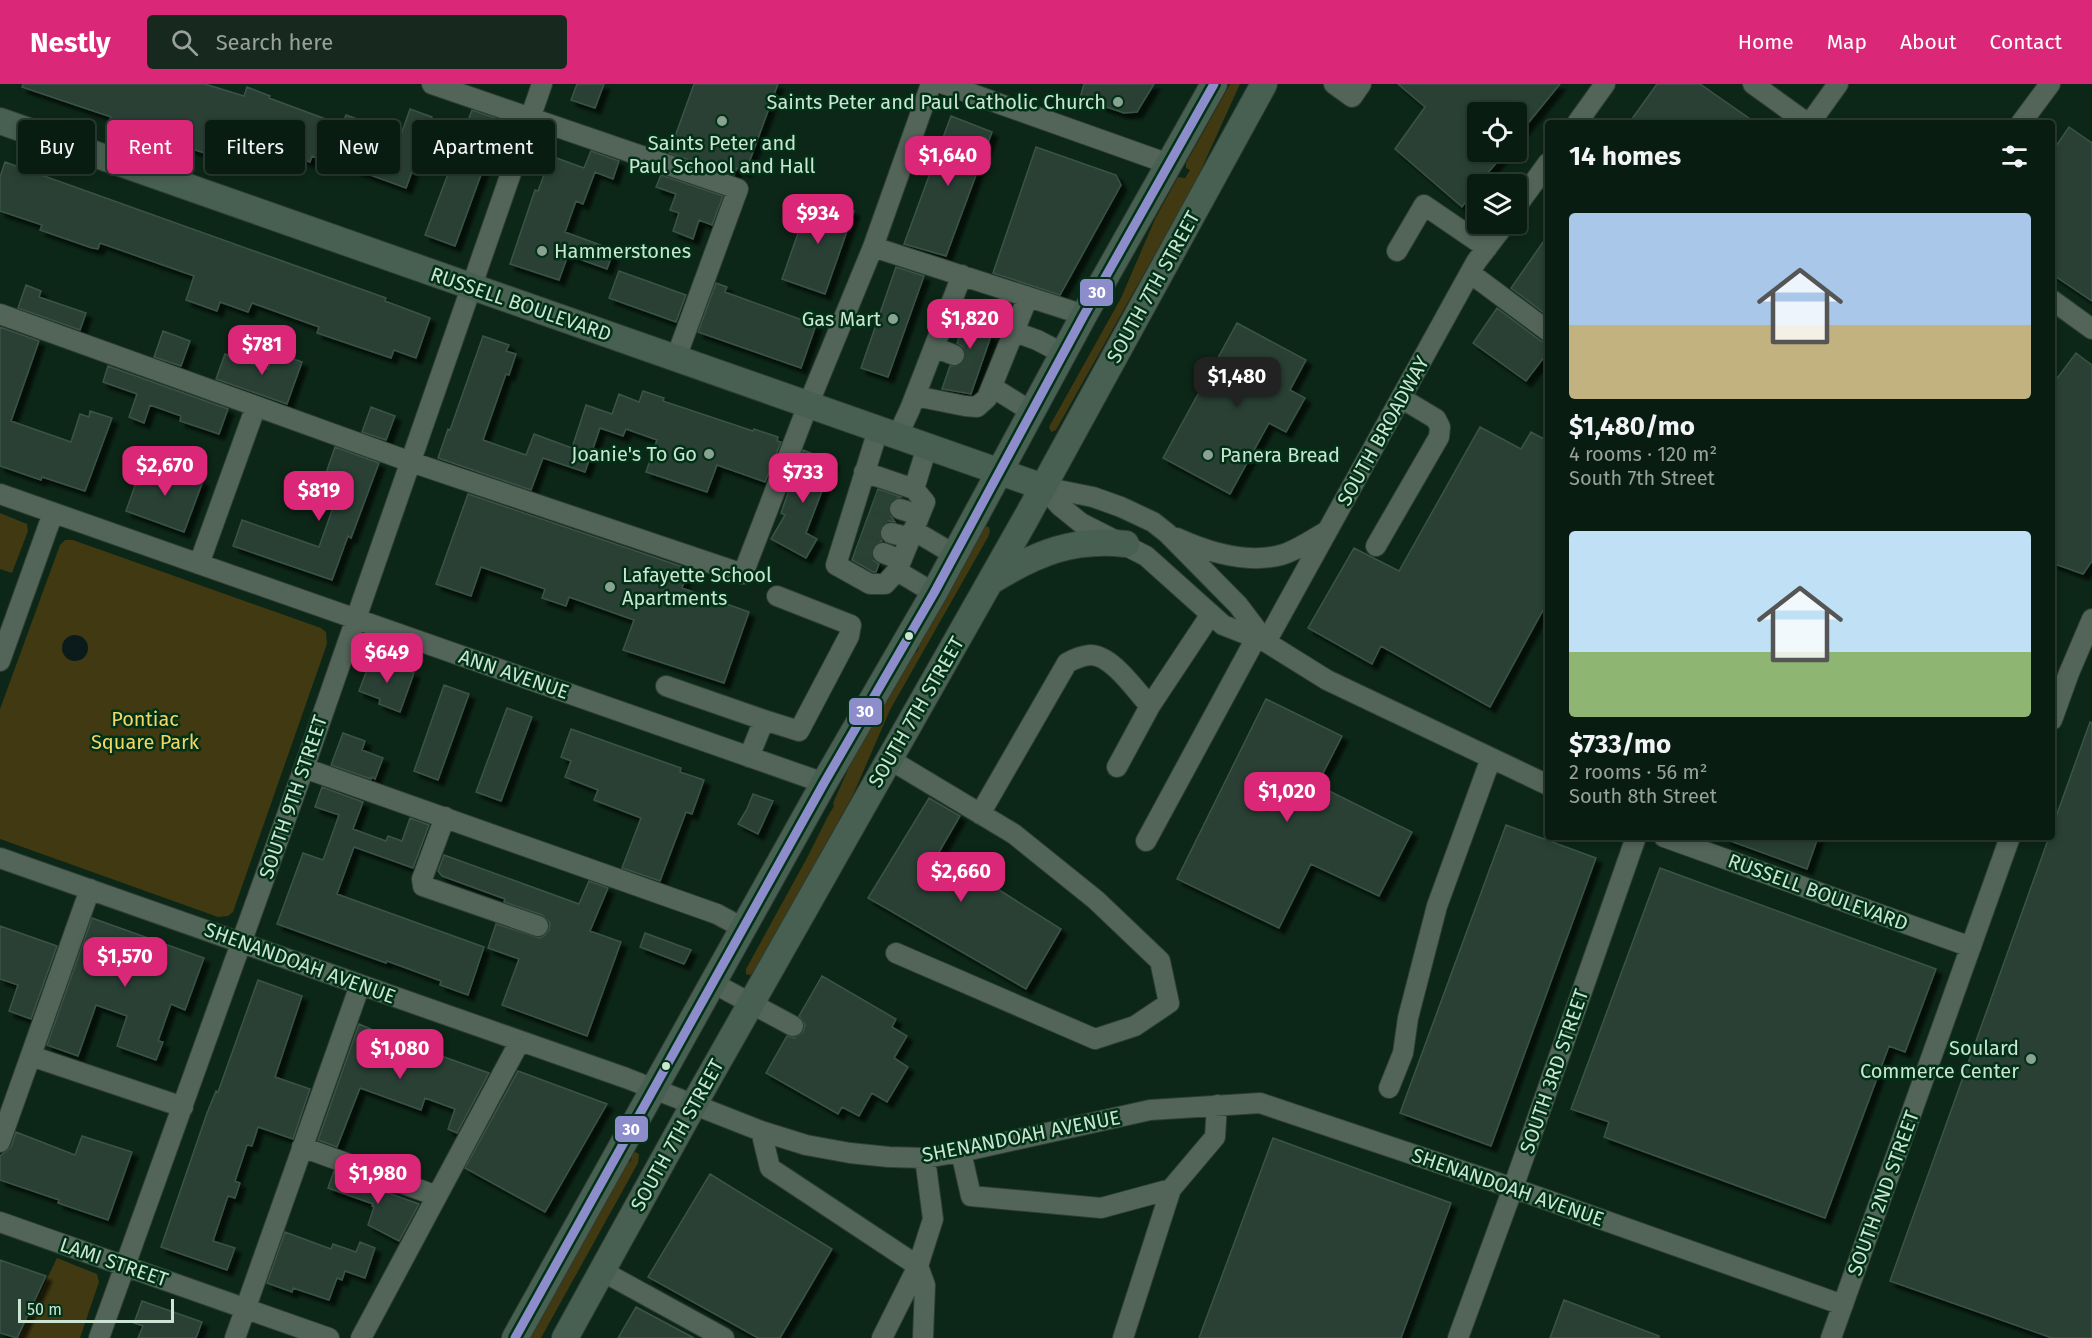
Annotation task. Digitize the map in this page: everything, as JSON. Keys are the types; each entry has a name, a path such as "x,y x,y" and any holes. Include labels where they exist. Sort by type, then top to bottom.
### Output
{"main road":[{"path":"515,1338 824,783 934,593 1084,315 1214,84"},
{"name":"SOUTH 7TH STREET","path":"565,1338 888,759 1043,488 1264,84"},
{"name":"RUSSELL BOULEVARD","path":"0,121 1043,488"},
{"path":"990,582 1020,563 1068,546 1087,543 1126,544"}],"street":[{"path":"432,84 738,189 676,358"},
{"name":"SOUTH 9TH STREET","path":"99,1338 304,768 542,84"},
{"path":"0,314 411,462 743,574 808,405 873,247 931,84"},
{"path":"944,84 1169,164"},
{"path":"1334,84 1352,97 1361,84"},
{"path":"1579,120 1605,84"},
{"path":"1753,84 1804,120"},
{"path":"1810,120 1838,84"},
{"path":"2023,120 2050,84"},
{"path":"1527,192 1545,167"},
{"path":"1397,251 1424,205 1487,248"},
{"name":"SOUTH BROADWAY","path":"1146,841 1261,640 1327,531 1470,273 1497,234"},
{"path":"873,247 1084,315"},
{"path":"1470,273 1545,329"},
{"path":"864,472 914,489 925,502 914,528 894,561 885,584 870,584 836,565 851,543 866,498 864,472 887,433 915,396 934,347 958,312 962,275"},
{"path":"915,396 977,407 987,398 991,374 1014,331 1028,297"},
{"path":"2055,302 2092,329"},
{"path":"995,325 1037,340 1064,354"},
{"path":"934,347 954,355"},
{"path":"991,374 1032,412"},
{"path":"1376,546 1439,437 1440,427 1436,419 1401,398"},
{"path":"199,564 256,406"},
{"path":"914,489 927,447"},
{"name":"RUSSELL BOULEVARD","path":"1043,488 1070,491 1121,507 1153,522 1167,533 1238,605 1261,640"},
{"name":"RUSSELL BOULEVARD","path":"1043,488 1081,523 1126,544 1162,568 1223,625 1261,640 1327,680 1545,784"},
{"name":"ANN AVENUE","path":"0,494 824,783"},
{"path":"900,509 914,528 955,555"},
{"path":"0,661 53,513"},
{"path":"891,532 914,528"},
{"path":"1167,533 1196,547 1255,559 1283,555 1327,531"},
{"path":"894,561 934,593"},
{"path":"666,686 799,731 849,636 851,625 777,596"},
{"path":"1117,767 1150,706 1211,614"},
{"path":"2055,712 2092,619"},
{"path":"980,814 1067,663 1092,655 1110,661 1150,706"},
{"path":"749,757 764,720"},
{"path":"1389,1088 1403,1053 1408,1018 1437,906 1491,758"},
{"path":"888,759 1014,834 1096,900 1160,961 1169,1003 1136,1026 1095,1039 896,953"},
{"path":"304,768 717,914 743,928"},
{"path":"446,817 422,879 423,886 538,926"},
{"name":"SOUTH 3RD STREET","path":"1458,1338 1635,840"},
{"name":"RUSSELL BOULEVARD","path":"1672,840 1971,947"},
{"name":"SOUTH 2ND STREET","path":"1831,1338 2009,840"},
{"name":"SHENANDOAH AVENUE","path":"0,858 653,1088 761,1131 806,1144 850,1153 926,1158 1150,1110 1260,1103 1513,1188 1843,1305"},
{"path":"0,1142 90,889"},
{"path":"712,983 793,1026"},
{"path":"235,1338 360,985"},
{"path":"361,1338 520,1041"},
{"path":"31,1056 183,1107"},
{"path":"1123,1338 1171,1189 1215,1137 1217,1105"},
{"path":"761,1131 770,1168 918,1266 926,1285 923,1338"},
{"path":"302,1147 436,1196"},
{"path":"960,1152 971,1196 1101,1208 1171,1189"},
{"path":"882,1338 918,1266 933,1219 926,1158"},
{"name":"LAMI STREET","path":"0,1222 329,1338"},
{"path":"602,1270 724,1338"}],"green space":[{"path":"1230,84 1240,84 1195,183 1056,430 1051,432 1049,427 1121,298 1155,219 1178,177 1185,178 1190,170 1186,168 1186,163"},
{"path":"0,513 27,524 28,531 12,573 0,569"},
{"path":"985,526 989,527 988,537 890,710 853,795 754,972 750,975 746,974 746,969 834,806 833,803 851,763 913,653 917,652 918,644"},
{"name":"Pontiac Square Park","path":"65,540 73,540 321,628 326,632 327,644 233,912 228,916 218,917 0,839 0,709 60,545"},
{"path":"635,1152 639,1154 638,1163 541,1338 530,1338 626,1163 631,1161 632,1154"},
{"path":"57,1258 97,1274 99,1282 80,1338 18,1338"}],"shaded area":[{"path":"75,635 84,639 88,648 84,657 75,661 66,657 62,648 66,639"}],"building":[{"path":"23,84 205,84 244,96 247,87 270,96 269,98 328,120 317,120 317,158 312,156 310,162 305,160 305,120 205,120 205,153 193,149 193,120 110,120 111,117 22,87"},
{"path":"577,84 604,84 595,108 571,100"},
{"name":"Saints Peter and Paul School and Hall","path":"694,84 778,84 746,171 737,168 734,175 669,153"},
{"name":"Saints Peter and Paul Catholic Church","path":"1084,84 1154,84 1137,112 1124,113 1080,98"},
{"path":"1398,84 1560,84 1527,124 1527,102 1467,102 1467,162 1497,162 1487,174 1467,174 1467,200 1462,207 1395,149 1425,107"},
{"path":"1657,84 1700,84 1752,120 1631,120"},
{"path":"410,109 432,117 431,120 412,120 412,172 406,188 368,174 400,174 400,135"},
{"path":"472,110 501,120 468,120"},
{"path":"346,115 360,120 344,120"},
{"path":"951,116 992,132 946,256 904,244"},
{"path":"2069,127 2092,143 2092,301 2055,276 2055,148"},
{"path":"1036,147 1116,175 1121,185 1060,295 993,273"},
{"path":"591,151 619,161 613,179 595,172 583,204 576,201 565,232 614,250 607,269 568,255 559,280 510,264 535,190 538,191 544,174 555,174 555,157 584,168"},
{"path":"5,162 18,167 18,174 39,174 386,298 385,301 430,318 416,358 394,350 391,358 317,333 319,327 252,303 248,312 220,302 217,311 186,300 194,276 100,243 98,249 92,248 40,230 42,225 0,211 0,177"},
{"path":"448,174 481,174 455,246 425,235"},
{"path":"661,175 723,196 712,225 699,220 693,239 673,231 679,213 670,210 676,194 656,187"},
{"path":"811,196 854,211 825,294 782,279"},
{"path":"1545,239 1545,314 1511,288"},
{"name":"Gas Mart","path":"896,267 924,276 888,377 861,368"},
{"path":"619,271 686,295 676,322 609,298"},
{"path":"716,283 727,287 725,292 816,325 801,368 698,332"},
{"path":"26,285 41,291 39,297 86,313 80,330 18,308"},
{"path":"971,302 999,312 988,316 984,322 986,332 991,336 971,394 942,389 950,366 961,365 965,359 964,348 957,343"},
{"path":"1497,308 1545,342 1545,356 1526,381 1473,343"},
{"path":"1237,323 1306,360 1290,390 1305,398 1286,432 1269,423 1230,494 1163,458"},
{"path":"0,327 39,341 11,421 71,442 80,414 89,417 90,411 112,418 85,491 42,477 41,480 0,466"},
{"path":"163,331 190,341 181,366 154,357"},
{"path":"483,336 509,345 506,351 516,354 509,375 506,374 483,440 526,455 534,434 572,448 586,405 612,414 619,394 639,402 643,391 664,398 663,401 778,437 777,441 781,442 765,482 717,465 707,492 646,472 657,440 626,429 623,436 600,428 585,472 543,458 531,490 438,458"},
{"path":"274,352 302,362 287,404 216,379 225,354 268,369"},
{"path":"2076,353 2092,365 2092,561 2083,574 2055,564 2055,381"},
{"path":"108,366 228,409 219,434 180,421 181,416 150,405 144,423 129,417 137,394 103,382"},
{"path":"371,407 395,416 386,440 362,432"},
{"path":"1480,427 1521,449 1531,432 1545,439 1545,606 1490,707 1381,646 1372,664 1308,628 1354,548 1399,571"},
{"path":"335,447 379,463 351,538 348,536 332,580 233,546 242,520 319,547 342,482 325,476"},
{"path":"803,450 833,462 806,533 817,539 806,558 771,539 785,515 781,513"},
{"path":"161,463 203,481 184,532 126,511 138,477 143,479 148,465 158,469"},
{"path":"878,489 901,497 892,500 889,505 888,512 895,522 888,521 882,525 879,536 882,541 876,543 872,549 873,560 879,564 876,572 873,572 852,560"},
{"name":"Lafayette School Apartments","path":"468,494 689,569 682,588 749,612 724,683 623,650 634,620 569,597 566,606 542,598 545,589 481,567 471,596 436,584"},
{"path":"371,659 414,673 400,712 379,704 380,699 359,691"},
{"path":"444,685 469,694 438,780 414,771"},
{"path":"1266,699 1342,736 1317,785 1412,832 1379,896 1311,864 1279,928 1177,879"},
{"path":"507,708 532,717 501,801 476,792"},
{"name":"Soulard Commerce Center","path":"2090,722 2092,723 2092,1338 2052,1338 1890,1281 2048,840 2055,840 2055,820"},
{"path":"571,729 681,768 680,772 704,780 692,814 686,812 660,881 622,868 641,818 594,800 598,790 565,777 571,761 561,757"},
{"path":"343,733 365,741 362,750 383,758 375,779 331,765"},
{"path":"322,787 363,802 353,829 386,841 388,836 402,841 410,818 429,825 413,868 354,847 337,894 484,947 468,995 440,985 441,981 277,924 303,853 323,860 339,815 315,807"},
{"path":"753,794 773,801 758,834 738,824"},
{"path":"929,798 960,816 939,852 1061,929 1026,989 868,898"},
{"path":"1506,825 1596,858 1491,1146 1400,1113"},
{"path":"1728,840 1817,840 1807,869"},
{"path":"444,855 579,904 589,881 608,888 590,931 621,942 587,1036 502,1005 519,959 488,948 496,924 540,938 549,930 550,923 542,915 442,876 438,871"},
{"path":"1660,868 1936,969 1905,1052 1889,1046 1825,1218 1604,1137 1609,1122 1571,1109"},
{"path":"92,918 204,958 185,1010 171,1004 158,1041 163,1042 156,1060 117,1046 127,1016 96,1005 78,1056 47,1045"},
{"path":"0,926 57,946 31,1019 9,1011 18,985 0,979"},
{"path":"645,933 691,950 684,964 640,947"},
{"path":"822,976 896,1019 892,1027 907,1036 894,1058 908,1067 887,1102 872,1093 859,1116 842,1107 838,1114 766,1073 787,1036 794,1038 803,1032 805,1025 799,1016"},
{"path":"258,980 302,996 275,1077 310,1089 293,1139 258,1127 252,1146 247,1145 235,1181 240,1183 235,1198 228,1196 213,1241 235,1248 227,1270 161,1247 207,1113 216,1091 218,1092"},
{"path":"359,1024 371,1031 489,1073 457,1133 448,1129 455,1109 425,1098 421,1110 360,1088 337,1147 318,1140"},
{"path":"518,1071 607,1104 545,1212 465,1168"},
{"path":"16,1132 75,1155 82,1136 132,1152 108,1220 0,1180 0,1156 11,1147"},
{"path":"1273,1138 1451,1203 1401,1338 1199,1338"},
{"path":"334,1171 354,1181 419,1204 399,1241 368,1225 373,1204 328,1188"},
{"path":"710,1174 832,1249 780,1338 758,1338 648,1277"},
{"path":"285,1232 331,1249 333,1244 356,1252 360,1242 375,1248 365,1278 345,1271 342,1280 337,1278 329,1300 293,1288 292,1292 267,1283"},
{"path":"0,1260 46,1276 17,1338 0,1333"},
{"path":"1564,1300 1659,1336 1659,1338 1550,1338"},
{"path":"142,1301 202,1322 196,1338 138,1338 143,1326 134,1323"},
{"path":"636,1307 694,1338 618,1338"}],"tunnel":[{"path":"967,315 995,325"},
{"path":"954,355 982,364"},
{"path":"874,501 900,509"},
{"path":"866,524 891,533"},
{"path":"858,545 883,553"}],"transit line":[{"name":"30","path":"515,1338 824,783 934,593 1084,315 1214,84"}],"place":[{"name":"Saints Peter and Paul Catholic Church","path":"1118,102"},
{"name":"Saints Peter and Paul School and Hall","path":"722,121"},
{"name":"Hammerstones","path":"542,251"},
{"name":"Gas Mart","path":"893,319"},
{"name":"Joanie's To Go","path":"709,454"},
{"name":"Panera Bread","path":"1208,455"},
{"name":"Lafayette School Apartments","path":"610,587"},
{"name":"Soulard Commerce Center","path":"2031,1059"}]}
